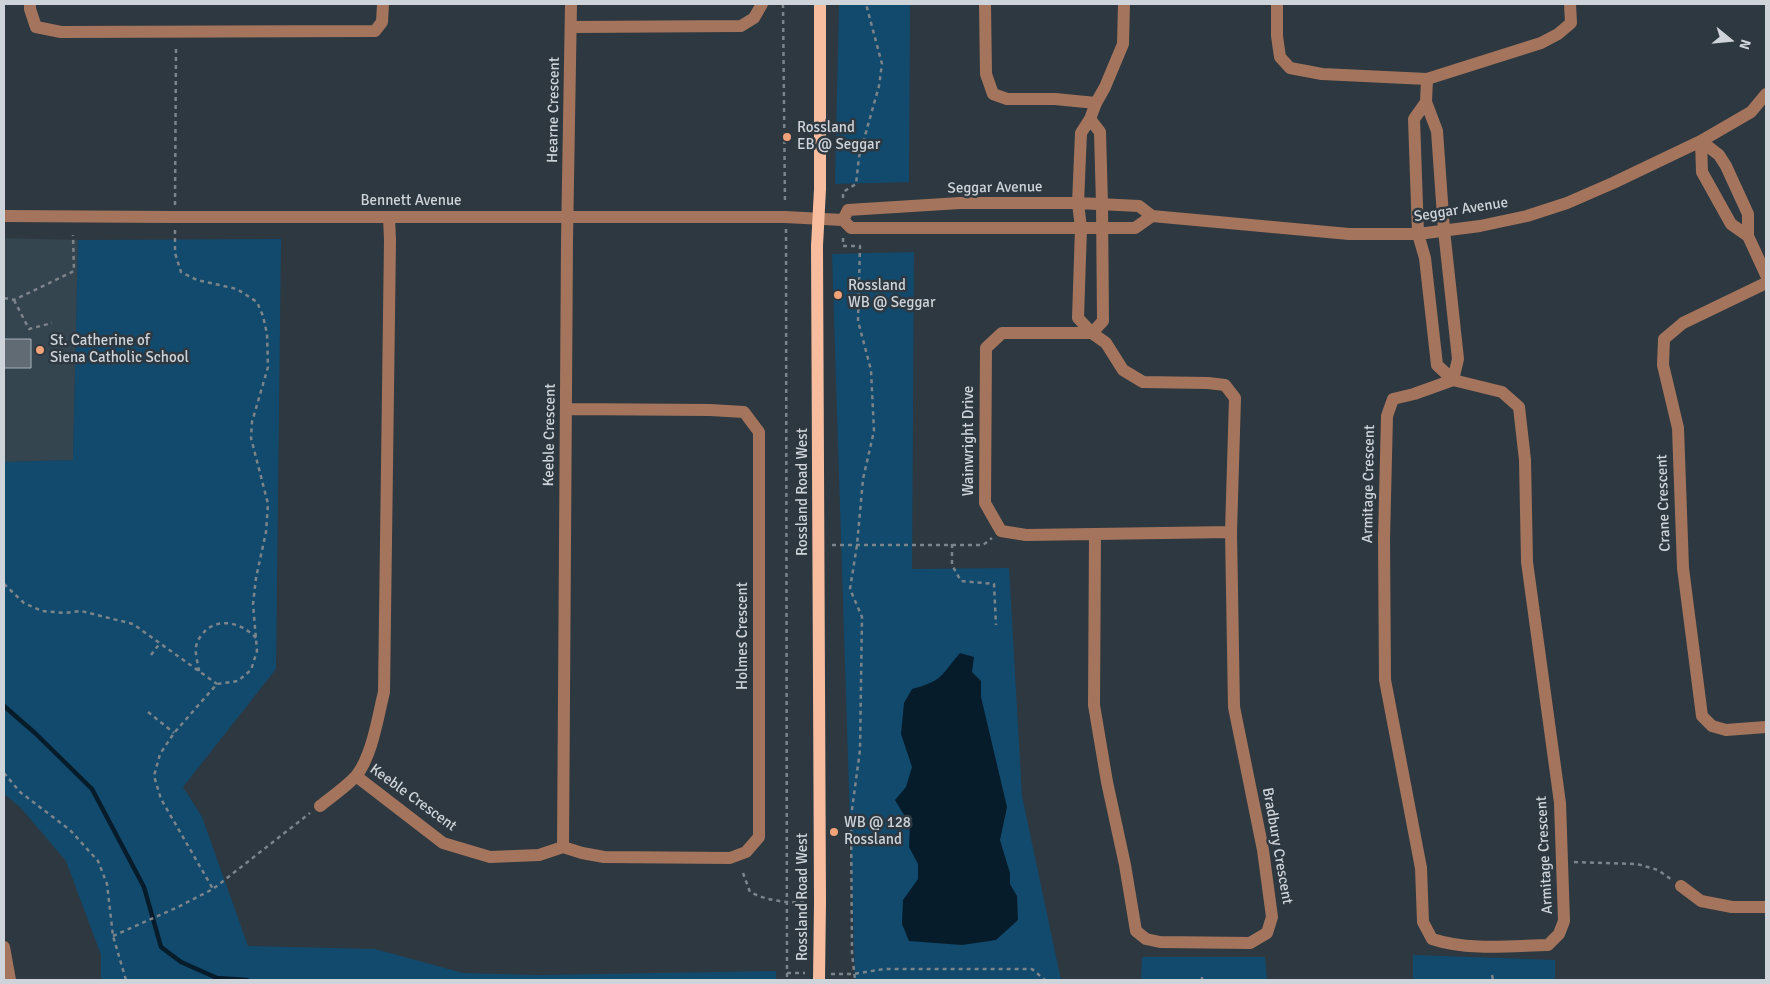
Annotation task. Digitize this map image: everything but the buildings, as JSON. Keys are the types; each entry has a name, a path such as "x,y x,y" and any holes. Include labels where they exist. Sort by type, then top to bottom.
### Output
{"main road":[{"name":"Rossland Road West","path":"819,977 820,544 817,246 819,219 820,4"}],"street":[{"path":"30,4 36,27 61,32 375,31 382,22 383,4"},
{"name":"Hearne Crescent","path":"568,216 571,4"},
{"path":"572,27 741,26 754,18 762,4"},
{"path":"985,4 986,74 993,94 1007,99 1096,103"},
{"name":"Bradbury Crescent","path":"1095,534 1094,705 1136,932 1146,940 1160,942 1250,943 1267,933 1272,917 1263,850 1234,707 1231,532 1234,398 1225,385 1143,382 1123,370 1106,343 1092,333 1078,318 1081,228 1078,203 1081,133 1106,87 1123,44 1124,4"},
{"path":"1277,4 1277,36 1280,57 1290,68 1322,74 1427,79 1541,43 1558,34 1571,23 1572,11 1570,4"},
{"path":"1426,102 1414,119 1418,234 1425,258 1437,366 1453,380 1458,359 1444,230 1437,131 1426,102 1427,79"},
{"name":"Seggar Avenue","path":"843,220 848,210 960,203 1078,203 1139,206 1152,216 1349,234 1418,234 1480,226 1527,216 1567,203 1701,141 1751,112 1766,94"},
{"name":"Seggar Avenue","path":"1751,112 1766,110"},
{"path":"1090,119 1100,132 1103,227 1102,321 1092,333"},
{"path":"1701,141 1702,172 1731,224 1748,236"},
{"path":"1701,141 1719,155 1726,166 1748,214 1748,236 1766,275"},
{"name":"Bennett Avenue","path":"4,216 568,216 785,217 819,219"},
{"name":"Keeble Crescent","path":"389,217 384,692 374,736 364,762 356,776 443,843 490,857 539,854 563,847 568,216"},
{"path":"819,219 843,220 851,228 1135,228 1152,216"},
{"name":"Crane Crescent","path":"1766,283 1676,329 1664,339 1663,365 1678,428 1683,568 1702,716 1712,726 1726,730 1766,727"},
{"name":"Wainwright Drive","path":"1001,531 985,503 986,348 1002,333 1092,333"},
{"name":"Armitage Crescent","path":"1453,380 1502,392 1519,406 1525,460 1526,562 1560,803 1564,921 1559,934 1548,945 1470,947 1450,945 1432,940 1423,922 1421,868 1385,680 1384,539 1387,416 1393,399 1414,394 1453,380"},
{"name":"Holmes Crescent","path":"563,847 604,857 730,858 746,852 759,837 759,432 744,412 566,409"},
{"path":"1001,531 1026,535 1231,532"},
{"path":"320,806 356,776"},
{"path":"1681,886 1700,901 1732,907 1766,907"},
{"path":"4,947 10,980"}],"path":[{"path":"783,4 787,980"},
{"path":"855,980 853,974 851,817 860,750 862,618 850,589 857,545 863,479 874,431 874,400 871,370 858,321 860,246 843,246 843,192 856,184 859,157 880,86 882,64 866,4"},
{"path":"177,31 175,253 181,272 197,280 237,289 257,302 263,316 267,334 268,367 252,422 251,438 268,504 266,532 256,578 253,604 257,650 251,670 238,681 217,684 174,733 160,754 154,776 161,799 213,889"},
{"path":"4,298 14,300 74,271 73,235"},
{"path":"14,300 29,329 52,323"},
{"path":"820,544 983,545 1001,531"},
{"path":"952,544 952,565 961,580 994,584 996,625"},
{"path":"4,584 24,603 42,611 81,611 133,624 217,684"},
{"path":"199,671 196,646 201,635 210,627 226,622 237,625 250,632 256,638"},
{"path":"151,655 160,643"},
{"path":"148,712 174,733"},
{"path":"4,773 20,792 70,830 98,861 107,884 113,936 126,980"},
{"path":"113,936 213,889 320,806"},
{"path":"1562,862 1637,864 1658,870 1681,886"},
{"path":"743,873 750,892 762,898 787,902 820,902"},
{"path":"787,973 819,977 884,969 1032,969 1045,980"},
{"path":"1492,975 1493,980"}],"shaded area":[{"path":"839,4 910,4 909,182 835,184"},
{"name":"St. Catherine of Siena Catholic School","path":"4,238 78,240 73,460 4,462"},
{"path":"281,239 276,669 183,787 202,817 248,946 375,949 463,973 538,975 776,971 776,980 101,980 101,955 66,861 20,807 4,794 4,462 73,460 78,240"},
{"path":"914,252 912,569 1009,568 1022,796 1061,980 855,980 832,254"},
{"path":"960,653 974,657 972,672 981,681 981,697 1007,807 1000,840 1010,873 1010,884 1017,896 1018,920 996,940 962,945 909,941 902,924 903,900 918,879 918,864 909,847 910,825 895,800 906,787 912,767 901,734 904,703 912,689 936,680"},
{"path":"1413,955 1555,960 1555,980 1413,980"},
{"path":"1142,957 1265,957 1267,980 1141,980"}],"waterway":[{"path":"4,706 35,733 92,789 144,887 161,947 181,962 217,978 247,980"}],"place":[{"name":"Rossland EB @ Seggar","path":"787,137"},
{"name":"Rossland WB @ Seggar","path":"838,295"},
{"name":"St. Catherine of Siena Catholic School","path":"40,350"},
{"name":"WB @ 128 Rossland","path":"834,832"}]}
